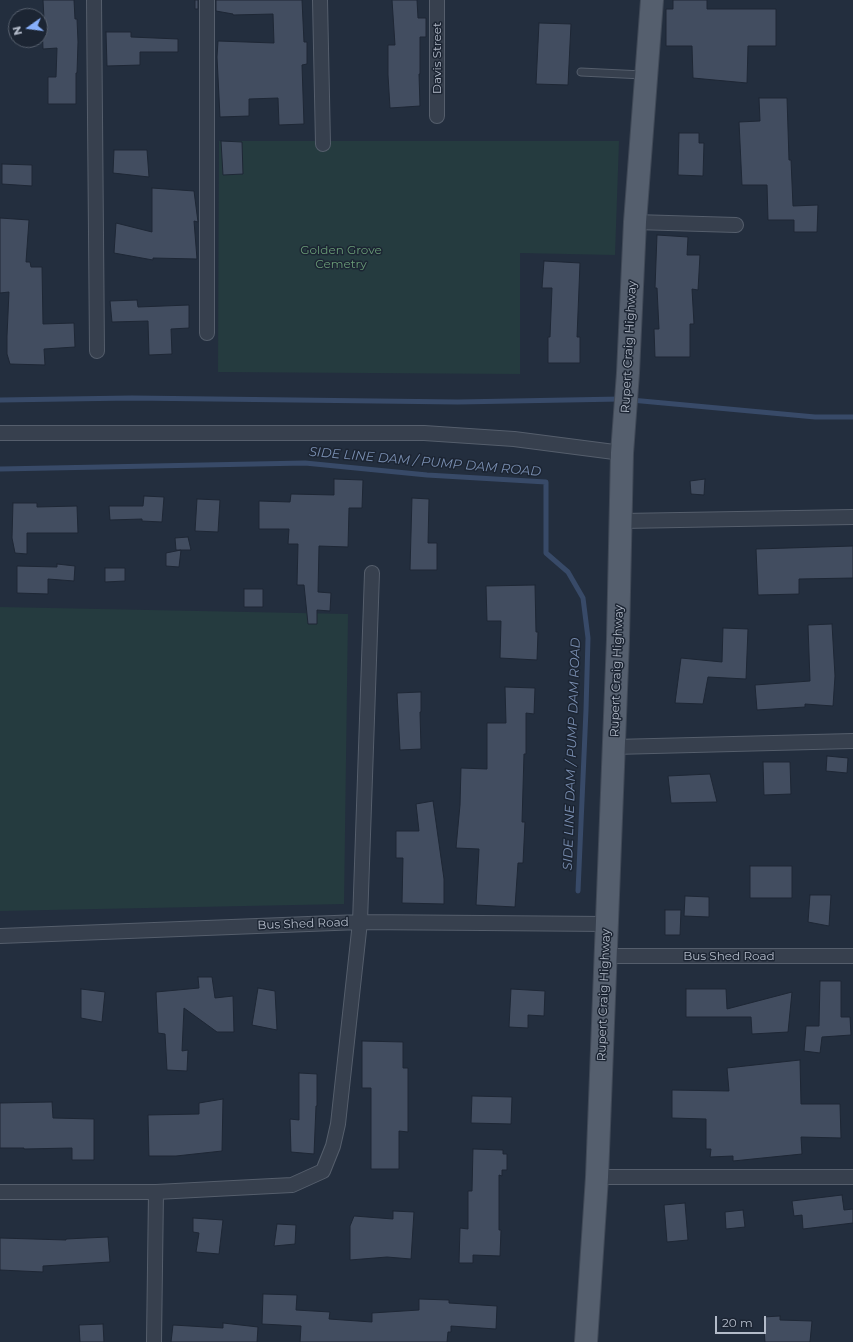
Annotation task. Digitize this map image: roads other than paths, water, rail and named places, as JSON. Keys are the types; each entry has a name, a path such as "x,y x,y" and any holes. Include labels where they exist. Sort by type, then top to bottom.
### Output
{"main road":[{"name":"Rupert Craig Highway","path":"586,1342 598,1177 606,924 622,521 622,453 628,373 634,222 652,0"}],"street":[{"path":"94,0 97,351"},
{"path":"207,0 207,333"},
{"path":"320,0 322,144"},
{"name":"Davis Street","path":"437,0 437,116"},
{"path":"634,222 736,225"},
{"path":"0,433 424,433 514,440 622,453"},
{"path":"622,521 853,517"},
{"path":"0,1192 156,1192 292,1185 323,1171 338,1124 360,922 372,573"},
{"path":"614,747 853,741"},
{"name":"Bus Shed Road","path":"0,936 360,922 606,924"},
{"name":"Bus Shed Road","path":"605,956 853,956"},
{"path":"598,1177 853,1176"},
{"path":"154,1342 156,1192"}],"lane":[{"path":"581,72 645,75"}],"waterway":[{"path":"0,400 132,398 458,402 621,399"},
{"path":"631,400 815,417 853,417"},
{"name":"SIDE LINE DAM / PUMP DAM ROAD","path":"0,469 305,463 427,475 546,482 546,553 568,572 583,598 588,638 578,891"}],"park label":[{"name":"Golden Grove Cemetry","path":"341,257"}]}
